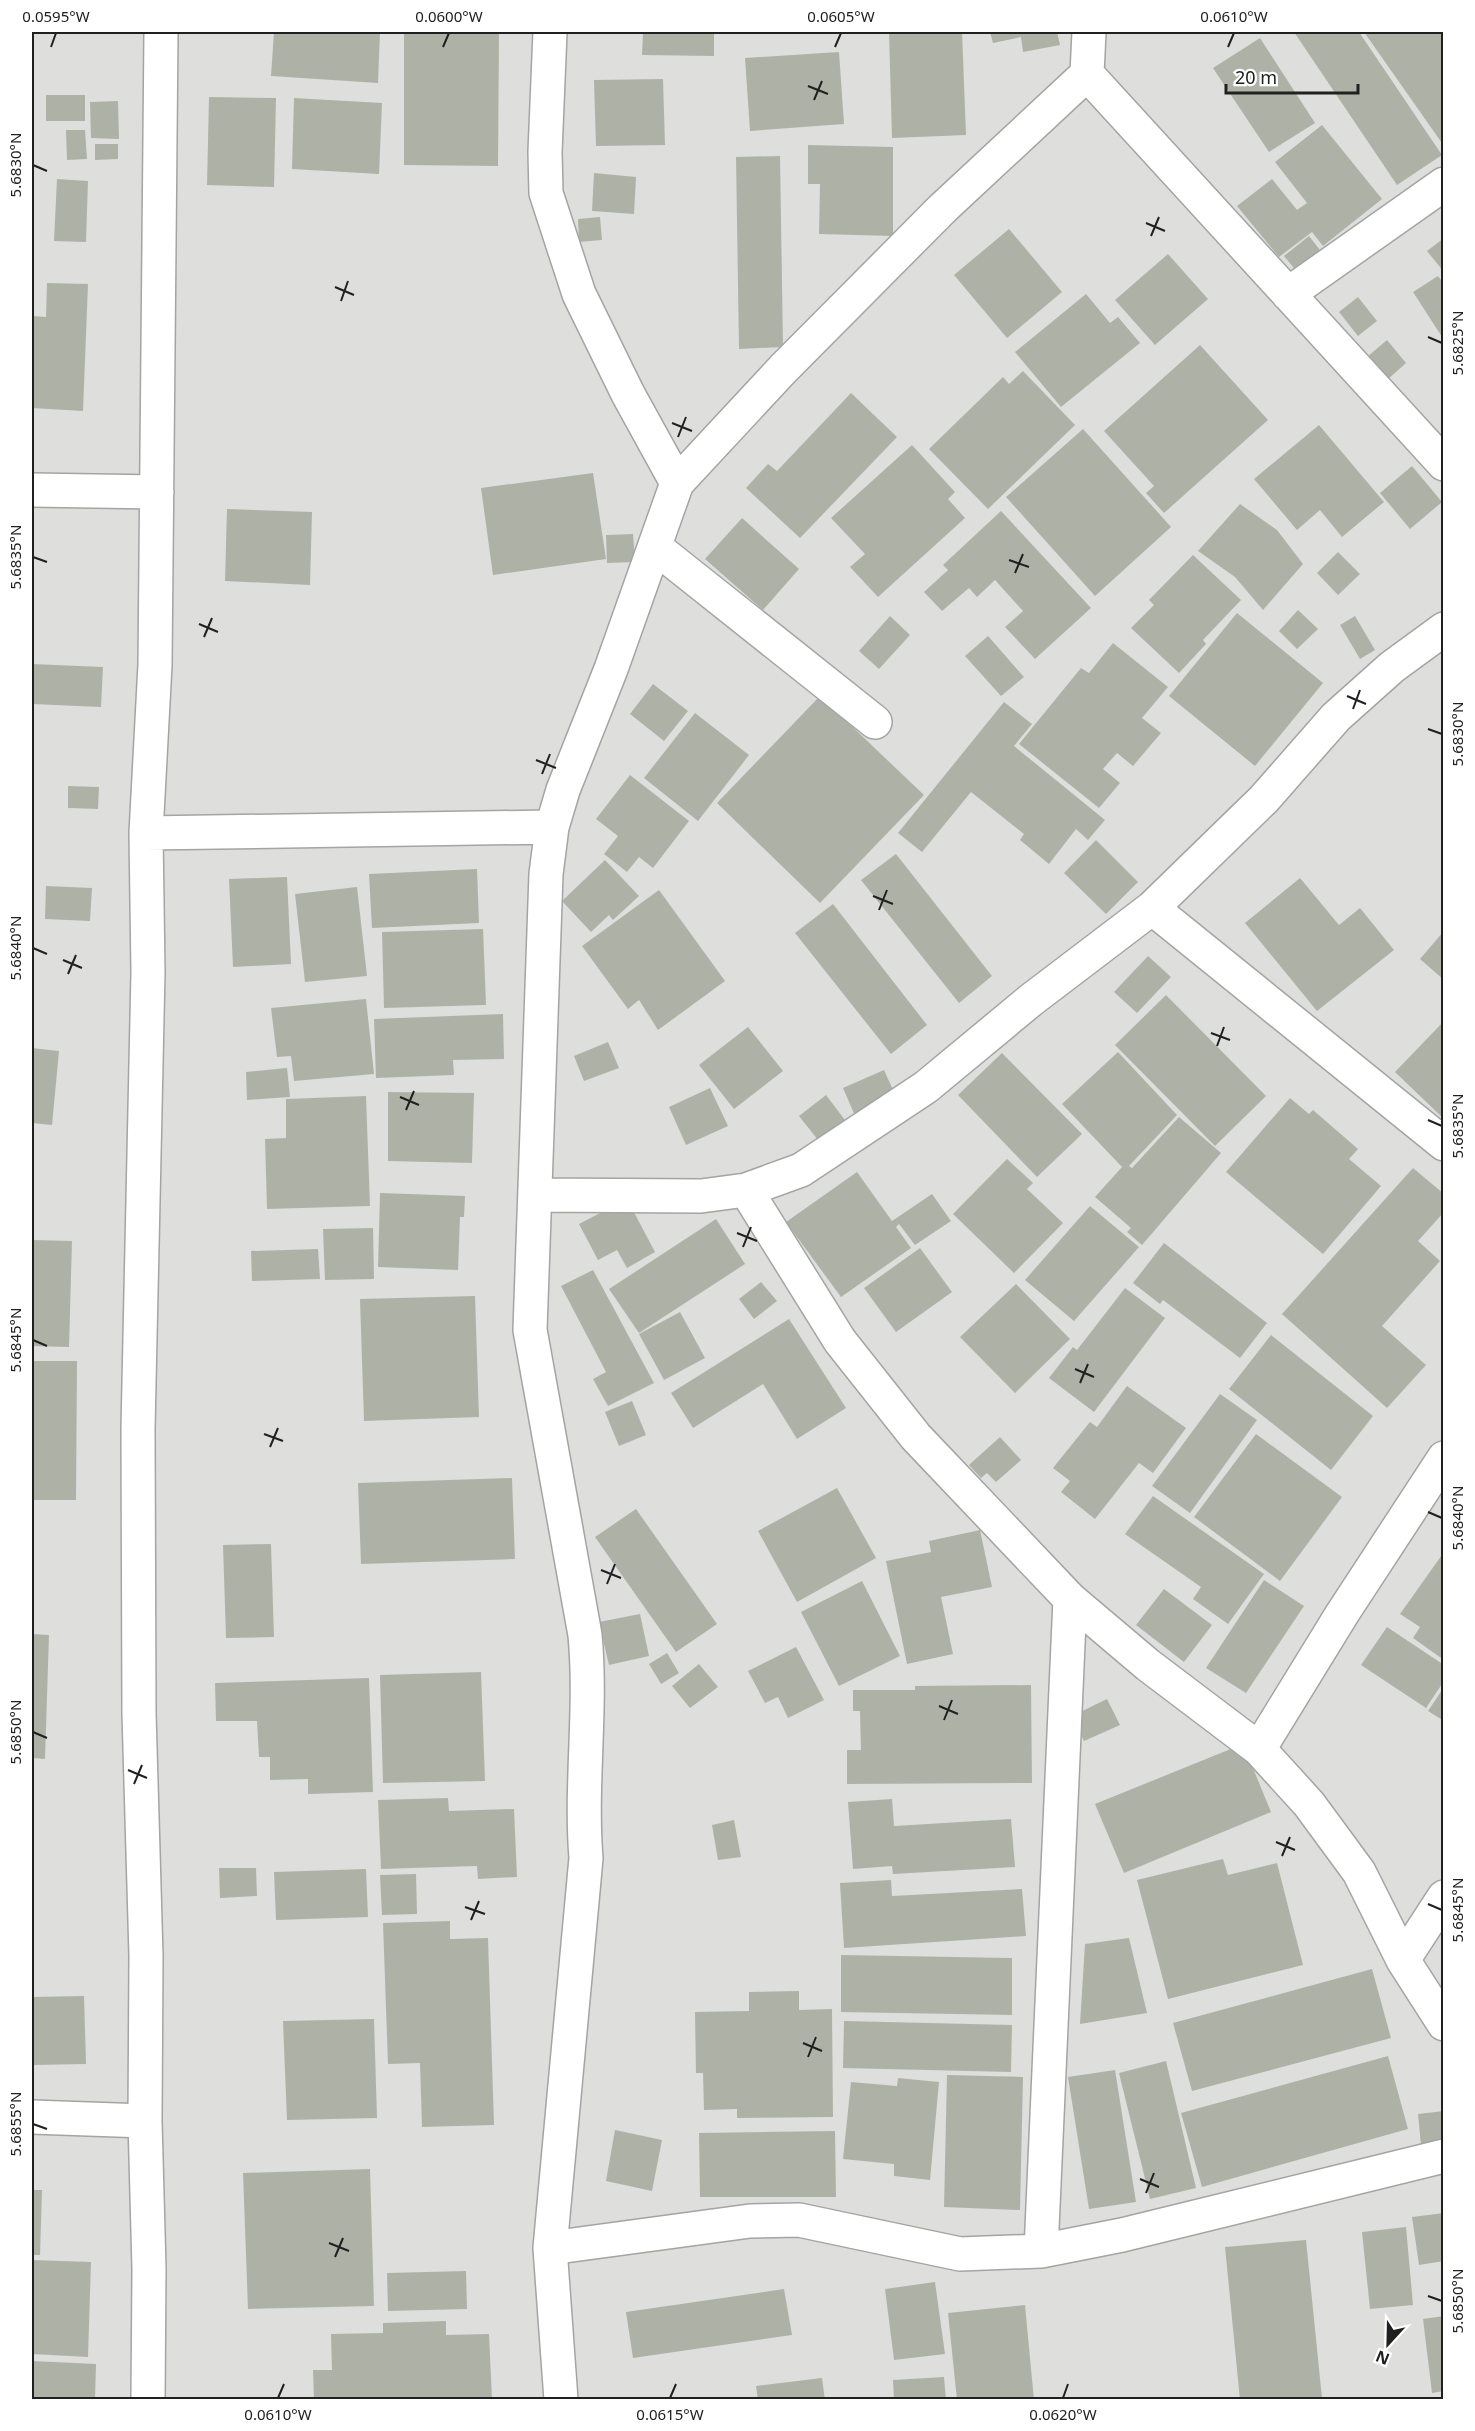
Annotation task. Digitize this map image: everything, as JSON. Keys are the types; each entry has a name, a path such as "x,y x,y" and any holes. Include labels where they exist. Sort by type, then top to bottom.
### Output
{"street":[{"path":"148,2400 146,1956 139,1713 138,1429 148,972 146,833 155,665 161,32"},
{"path":"550,32 545,152 546,193 579,294 628,394 676,483"},
{"path":"1089,32 1088,74 1443,464"},
{"path":"561,2400 550,2248 586,1858 583,1823 589,1672 585,1635 530,1330 546,874 552,827 563,790 611,669 676,483 791,361 942,209 1088,74"},
{"path":"1288,294 1443,184"},
{"path":"32,490 157,492"},
{"path":"655,547 875,722"},
{"path":"536,1195 701,1196 746,1190 801,1170 926,1087 1031,1000 1152,908 1264,799 1336,717 1392,667 1443,629"},
{"path":"146,833 552,827"},
{"path":"1152,908 1443,1144"},
{"path":"746,1190 840,1341 916,1437 1070,1599 1148,1665 1259,1749 1309,1804 1359,1872 1403,1960 1443,2024"},
{"path":"1259,1749 1342,1614 1443,1458"},
{"path":"1041,2251 1070,1599"},
{"path":"1403,1960 1443,1897"},
{"path":"32,2116 145,2121"},
{"path":"550,2248 750,2221 799,2220 960,2254 1041,2251 1122,2235 1443,2156"}],"shaded area":[{"path":"32,32 1443,32 1443,2399 32,2399"}],"building":[{"path":"274,32 380,32 378,83 271,76"},
{"path":"404,32 499,32 498,166 404,165"},
{"path":"643,32 714,32 714,56 642,55"},
{"path":"889,32 962,32 966,135 892,138"},
{"path":"990,32 1057,32 1060,45 1023,52 1021,37 993,43"},
{"path":"1294,32 1359,32 1442,155 1397,185"},
{"path":"1364,32 1444,32 1444,146"},
{"path":"1260,38 1315,123 1269,152 1213,68"},
{"path":"839,52 844,124 750,131 745,58"},
{"path":"663,79 665,145 596,146 594,80"},
{"path":"46,95 85,95 85,121 46,121"},
{"path":"209,97 276,98 274,187 207,185"},
{"path":"294,98 382,103 379,174 292,169"},
{"path":"118,101 119,139 91,138 90,102"},
{"path":"1322,125 1382,199 1323,246 1312,232 1279,257 1237,206 1272,179 1297,210 1307,203 1275,162"},
{"path":"66,130 85,130 87,159 67,160"},
{"path":"95,144 118,144 118,159 95,160"},
{"path":"808,145 893,147 893,236 819,234 820,184 808,184"},
{"path":"780,156 783,347 739,349 736,157"},
{"path":"594,173 636,177 634,214 592,211"},
{"path":"57,179 88,181 86,242 54,241"},
{"path":"600,217 602,240 579,242 578,219"},
{"path":"1009,229 1062,292 1007,338 954,275"},
{"path":"1309,236 1323,254 1298,273 1284,256"},
{"path":"1444,238 1444,272 1427,251"},
{"path":"1168,254 1208,299 1155,345 1115,300"},
{"path":"1438,276 1444,284 1444,340 1413,292"},
{"path":"47,283 88,284 83,411 32,408 32,316 46,317"},
{"path":"1086,294 1110,323 1118,317 1140,343 1061,407 1015,352"},
{"path":"1358,297 1377,321 1358,336 1339,312"},
{"path":"1387,340 1406,363 1387,380 1367,357"},
{"path":"1200,345 1268,420 1164,513 1146,493 1154,486 1104,431"},
{"path":"1023,371 1075,425 988,509 929,449 1003,377 1009,384"},
{"path":"851,393 897,437 800,538 746,488 768,464 777,471"},
{"path":"1319,425 1384,502 1342,537 1320,510 1297,530 1254,479"},
{"path":"1083,429 1171,527 1095,596 1006,497"},
{"path":"912,445 955,492 948,499 965,518 878,597 850,567 865,554 831,518"},
{"path":"1412,466 1442,502 1410,529 1380,493"},
{"path":"593,473 606,559 493,575 481,488"},
{"path":"1240,504 1277,530 1303,564 1263,610 1235,577 1198,551"},
{"path":"227,509 312,512 310,585 225,581"},
{"path":"1001,511 1091,608 1035,659 1005,627 1023,611 995,580 977,597 969,588 942,611 924,592 948,570 943,565"},
{"path":"742,518 799,569 763,610 705,559"},
{"path":"633,534 635,562 607,563 606,535"},
{"path":"1338,552 1360,574 1338,595 1317,573"},
{"path":"1193,555 1241,600 1203,640 1206,644 1179,673 1131,628 1154,605 1149,600"},
{"path":"1298,610 1318,629 1297,649 1279,631"},
{"path":"1237,613 1323,683 1255,766 1169,696"},
{"path":"890,616 910,635 879,669 859,651"},
{"path":"1355,616 1375,650 1360,659 1340,625"},
{"path":"988,636 1024,677 1001,696 965,656"},
{"path":"1113,643 1168,687 1142,718 1161,733 1133,766 1117,753 1103,769 1120,783 1099,808 1019,744 1081,668 1089,673"},
{"path":"32,664 103,667 101,707 32,704"},
{"path":"653,684 688,711 664,741 630,714"},
{"path":"820,696 924,795 820,903 717,803"},
{"path":"1004,702 1032,724 1014,746 1105,820 1088,840 1076,829 1049,864 1020,840 1024,834 971,792 922,852 898,833"},
{"path":"695,713 749,755 698,821 644,778"},
{"path":"630,775 689,821 653,868 639,857 627,872 604,854 618,836 596,819"},
{"path":"68,786 99,787 98,809 68,808"},
{"path":"1096,840 1138,882 1106,914 1064,873"},
{"path":"896,854 992,976 959,1003 861,880"},
{"path":"605,860 639,896 613,920 609,915 591,932 562,901"},
{"path":"477,869 479,923 372,928 369,874"},
{"path":"287,877 291,964 233,967 229,879"},
{"path":"1300,878 1339,925 1360,908 1394,950 1317,1011 1245,923"},
{"path":"46,886 92,888 90,921 45,919"},
{"path":"357,887 367,976 305,982 295,894"},
{"path":"659,890 725,981 658,1030 639,1000 628,1009 582,946"},
{"path":"833,904 927,1025 891,1054 795,933"},
{"path":"483,929 486,1005 384,1008 382,932"},
{"path":"1444,931 1444,980 1420,959"},
{"path":"1148,956 1171,977 1137,1013 1114,992"},
{"path":"1166,995 1266,1096 1215,1146 1115,1045"},
{"path":"366,999 374,1074 294,1081 291,1056 277,1057 271,1008"},
{"path":"503,1014 504,1059 453,1060 454,1075 376,1078 374,1019"},
{"path":"1444,1021 1444,1119 1395,1072"},
{"path":"748,1027 783,1071 734,1109 699,1065"},
{"path":"608,1042 619,1068 584,1081 574,1056"},
{"path":"32,1048 59,1051 52,1125 32,1123"},
{"path":"1118,1052 1177,1115 1129,1166 1132,1168 1179,1117 1221,1153 1142,1245 1127,1232 1131,1228 1095,1197 1122,1167 1062,1104"},
{"path":"1002,1053 1082,1134 1037,1177 958,1095"},
{"path":"287,1068 290,1097 247,1100 246,1072"},
{"path":"884,1070 898,1101 856,1118 843,1088"},
{"path":"710,1088 728,1126 686,1145 669,1107"},
{"path":"388,1092 474,1093 472,1163 388,1161"},
{"path":"826,1095 845,1120 818,1140 799,1116"},
{"path":"366,1096 370,1206 267,1209 265,1139 286,1138 286,1099"},
{"path":"1290,1098 1309,1114 1313,1110 1358,1149 1349,1159 1381,1186 1323,1254 1226,1172"},
{"path":"1007,1159 1033,1183 1027,1189 1063,1223 1014,1273 953,1214"},
{"path":"1413,1168 1444,1194 1444,1212 1418,1241 1440,1261 1382,1326 1426,1365 1387,1408 1282,1314"},
{"path":"857,1172 892,1221 932,1194 951,1221 915,1245 899,1224 896,1227 911,1248 841,1297 786,1222"},
{"path":"380,1193 465,1196 464,1217 460,1217 458,1270 378,1267"},
{"path":"627,1199 655,1252 627,1268 617,1250 598,1260 579,1224"},
{"path":"1090,1206 1139,1247 1074,1321 1025,1280"},
{"path":"716,1219 745,1264 639,1333 609,1289"},
{"path":"373,1228 374,1279 325,1280 323,1229"},
{"path":"32,1240 72,1241 69,1347 32,1346"},
{"path":"1164,1243 1267,1323 1240,1358 1163,1300 1160,1304 1133,1283"},
{"path":"920,1248 952,1292 896,1332 864,1288"},
{"path":"318,1249 320,1279 252,1281 251,1251"},
{"path":"593,1270 654,1383 608,1406 593,1379 606,1372 561,1286"},
{"path":"761,1282 777,1301 754,1319 739,1299"},
{"path":"1016,1284 1070,1339 1015,1393 960,1337"},
{"path":"1125,1288 1165,1318 1094,1412 1049,1378 1073,1347 1077,1350"},
{"path":"475,1296 479,1417 364,1421 360,1299"},
{"path":"680,1312 705,1358 664,1380 639,1334"},
{"path":"789,1319 846,1408 797,1439 763,1384 693,1428 671,1393"},
{"path":"1271,1335 1373,1416 1331,1470 1229,1389"},
{"path":"33,1361 77,1361 76,1500 33,1500"},
{"path":"1127,1386 1186,1428 1153,1473 1139,1463 1095,1519 1061,1492 1070,1481 1053,1468 1090,1422 1097,1427"},
{"path":"1220,1394 1257,1420 1190,1513 1152,1486"},
{"path":"632,1401 646,1435 619,1446 605,1412"},
{"path":"1256,1434 1342,1497 1280,1581 1194,1517"},
{"path":"1000,1437 1021,1460 996,1482 987,1473 981,1478 969,1465"},
{"path":"512,1478 515,1559 361,1564 358,1483"},
{"path":"837,1488 876,1558 797,1602 758,1531"},
{"path":"1153,1496 1264,1574 1228,1624 1193,1599 1201,1587 1125,1534"},
{"path":"636,1509 717,1624 676,1652 595,1537"},
{"path":"980,1530 992,1587 941,1597 953,1654 907,1664 886,1561 931,1552 929,1541"},
{"path":"271,1544 274,1637 226,1638 223,1545"},
{"path":"1444,1552 1444,1660 1413,1638 1420,1627 1400,1614"},
{"path":"1264,1580 1304,1606 1246,1693 1206,1668"},
{"path":"862,1581 900,1656 839,1686 801,1612"},
{"path":"1164,1589 1212,1625 1184,1662 1136,1625"},
{"path":"640,1614 649,1656 609,1665 599,1622"},
{"path":"1387,1627 1444,1665 1444,1681 1426,1708 1361,1665"},
{"path":"32,1634 49,1635 45,1759 32,1758"},
{"path":"796,1647 824,1700 788,1718 778,1697 765,1703 748,1671"},
{"path":"667,1653 679,1673 661,1684 649,1664"},
{"path":"699,1664 718,1687 690,1708 672,1686"},
{"path":"481,1672 485,1781 383,1783 380,1675"},
{"path":"369,1678 373,1792 308,1794 308,1779 270,1780 270,1757 259,1757 257,1721 216,1721 215,1683"},
{"path":"1031,1685 1032,1783 847,1784 847,1750 861,1750 860,1711 853,1711 853,1690 915,1690 915,1686"},
{"path":"1444,1687 1444,1721 1428,1711"},
{"path":"1107,1699 1120,1725 1084,1741 1072,1716"},
{"path":"1243,1744 1271,1812 1124,1873 1095,1804"},
{"path":"448,1798 449,1811 514,1809 517,1877 478,1879 477,1866 381,1869 378,1800"},
{"path":"892,1799 894,1826 1011,1819 1015,1867 893,1874 892,1866 853,1869 848,1802"},
{"path":"734,1820 741,1857 718,1860 712,1825"},
{"path":"1223,1859 1228,1875 1277,1863 1303,1965 1168,1999 1137,1880"},
{"path":"219,1868 256,1868 257,1896 220,1898"},
{"path":"366,1869 368,1917 276,1920 274,1872"},
{"path":"416,1874 417,1914 382,1915 380,1875"},
{"path":"891,1880 892,1896 1022,1889 1026,1936 844,1948 840,1883"},
{"path":"450,1921 450,1939 488,1938 494,2125 422,2127 420,2063 388,2064 383,1923"},
{"path":"1129,1938 1147,2013 1080,2024 1085,1944"},
{"path":"841,1955 1012,1958 1012,2015 841,2012"},
{"path":"1372,1969 1391,2038 1192,2091 1173,2023"},
{"path":"799,1991 799,2010 832,2009 833,2117 737,2118 737,2109 704,2110 703,2073 696,2073 695,2012 749,2011 749,1992"},
{"path":"84,1996 86,2064 32,2065 32,1997"},
{"path":"374,2019 377,2118 287,2120 283,2021"},
{"path":"844,2021 1012,2025 1011,2072 843,2068"},
{"path":"1388,2056 1408,2129 1202,2187 1181,2113"},
{"path":"1166,2061 1196,2188 1150,2199 1119,2073"},
{"path":"1115,2070 1136,2202 1089,2209 1068,2077"},
{"path":"947,2075 1023,2077 1020,2210 944,2207"},
{"path":"898,2078 939,2082 930,2180 894,2176 894,2164 843,2159 851,2082 897,2086"},
{"path":"1444,2111 1444,2143 1421,2145 1418,2114"},
{"path":"615,2130 662,2140 652,2191 606,2181"},
{"path":"835,2131 836,2197 700,2197 699,2133"},
{"path":"370,2169 374,2306 248,2309 243,2173"},
{"path":"32,2190 42,2190 40,2255 32,2255"},
{"path":"1444,2213 1444,2261 1419,2265 1412,2217"},
{"path":"1406,2227 1413,2305 1370,2309 1362,2232"},
{"path":"1306,2240 1322,2398 1240,2400 1225,2247"},
{"path":"32,2260 91,2262 88,2357 32,2354"},
{"path":"466,2271 467,2309 388,2311 387,2273"},
{"path":"935,2282 945,2354 894,2360 885,2289"},
{"path":"784,2289 792,2335 633,2358 626,2312"},
{"path":"1025,2305 1034,2400 957,2400 948,2313"},
{"path":"1444,2316 1444,2391 1432,2393 1423,2319"},
{"path":"446,2321 446,2335 489,2334 492,2400 314,2400 313,2370 332,2370 331,2334 383,2333 383,2323"},
{"path":"32,2361 96,2364 95,2400 32,2400"},
{"path":"944,2377 946,2400 894,2400 893,2380"},
{"path":"822,2378 825,2400 758,2400 756,2386"}]}
